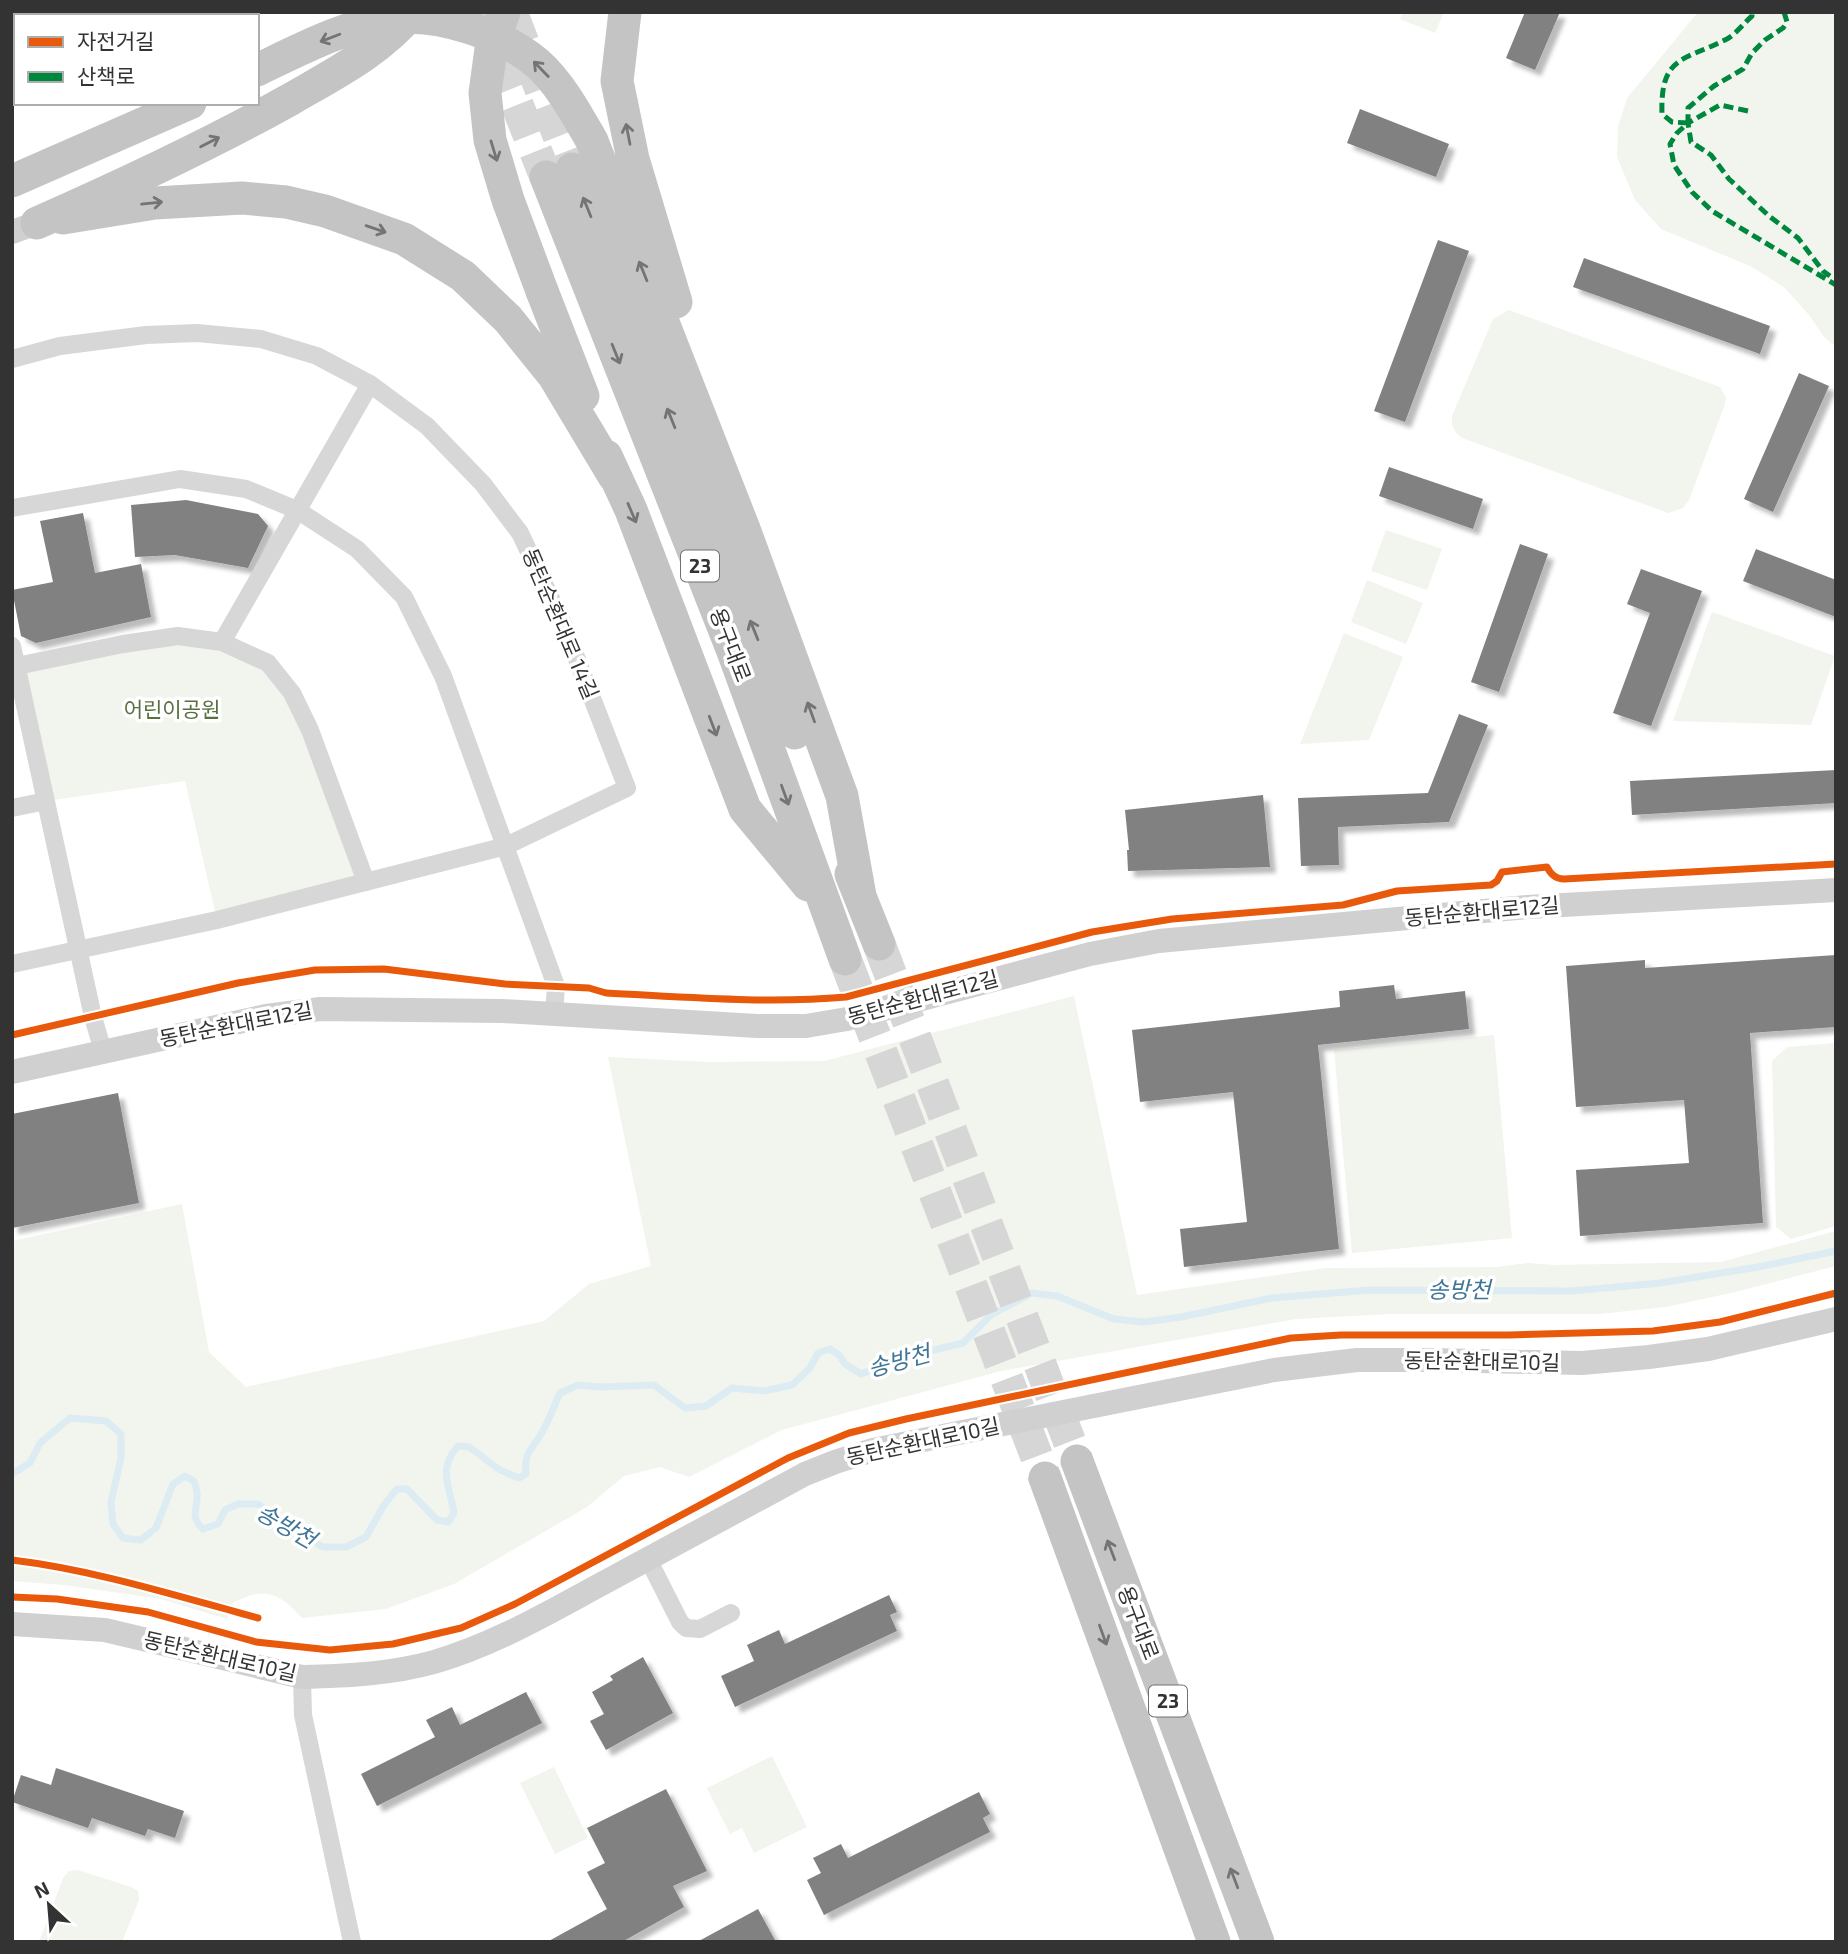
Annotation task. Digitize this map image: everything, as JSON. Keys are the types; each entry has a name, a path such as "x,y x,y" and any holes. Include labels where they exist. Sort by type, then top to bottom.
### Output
{"highway":[{"path":"25,228 149,173 268,112 351,65 402,25 412,12"},
{"path":"503,12 491,49 485,93 490,140 508,200 614,476"},
{"path":"625,12 617,81 633,159 744,528"},
{"path":"259,69 342,33 397,18 426,18 455,23 500,40 537,63 568,99 592,141 744,528 842,796 860,896"},
{"path":"12,180 72,148 124,116 136,105"},
{"path":"12,180 185,105"},
{"name":"용구대로","path":"845,959 559,173 879,944"},
{"path":"25,228 155,203 242,198 286,202 325,211 404,239 463,276 508,319 554,376 614,476 631,510 745,809 824,903"},
{"name":"용구대로","path":"1077,1461 1258,1942"},
{"name":"용구대로","path":"1045,1478 1214,1942"}],"street":[{"name":"동탄순환대로 14길","path":"12,359 60,346 146,335 197,333 261,339 295,349 317,356 370,384 427,426 483,484 520,533 564,626 627,788 506,846 217,919 12,964"},
{"path":"222,642 370,384"},
{"path":"12,508 180,479 246,489 297,510 357,549 404,597 443,676 556,986 554,1014"},
{"path":"14,666 178,636 222,642 268,663 292,693 310,730 366,882"},
{"path":"12,646 14,666 103,1051"},
{"path":"12,808 46,801"},
{"name":"동탄순환대로12길","path":"12,1072 266,1016 320,1009 502,1011 757,1026 806,1026 847,1019 1090,954 1159,941 1527,907 1836,890"},
{"name":"동탄순환대로10길","path":"12,1624 105,1630 302,1677 388,1672 433,1662 477,1647 526,1625 805,1474 873,1450 1274,1370 1357,1360 1582,1363 1708,1349 1836,1320"},
{"path":"648,1559 680,1622 686,1628 700,1629 731,1613"},
{"path":"302,1677 303,1715 352,1942"}],"green space":[{"path":"1403,12 1444,12 1435,33 1400,19"},
{"path":"1698,12 1836,12 1836,347 1824,337 1784,287 1750,266 1661,229 1635,200 1617,157 1618,127 1627,98"},
{"path":"1509,310 1720,387 1726,398 1725,404 1689,500 1683,508 1668,513 1462,438 1457,433 1452,416 1493,319"},
{"path":"1386,530 1442,549 1427,590 1371,571"},
{"path":"1367,580 1423,603 1406,644 1351,622"},
{"path":"1712,612 1835,656 1811,725 1673,721"},
{"path":"1344,633 1403,657 1369,740 1300,744"},
{"name":"어린이공원","path":"178,636 268,663 292,693 366,882 217,920 185,781 46,801 16,666"},
{"path":"1074,996 1137,1295 1326,1268 1721,1262 1836,1231 1836,1266 1666,1307 1599,1314 1389,1314 1296,1319 1001,1371 782,1430 689,1477 660,1467 624,1476 587,1507 454,1584 386,1609 302,1618 278,1597 262,1593 233,1603 227,1619 161,1599 64,1585 12,1581 12,1241 182,1204 209,1352 246,1387 544,1321 589,1284 651,1266 608,1057 709,1062 824,1061"},
{"path":"1494,1035 1512,1238 1352,1253 1334,1050"},
{"path":"1836,1043 1836,1226 1791,1239 1776,1227 1772,1061 1787,1047"},
{"path":"772,1756 807,1827 754,1853 742,1828 730,1834 707,1788"},
{"path":"554,1767 588,1838 555,1854 520,1783"},
{"path":"78,1870 138,1891 139,1900 122,1942 39,1942 63,1878 69,1871"}],"building":[{"path":"1525,12 1560,12 1535,70 1506,58"},
{"path":"1360,109 1449,144 1436,177 1347,143"},
{"path":"1438,240 1469,251 1405,422 1374,411"},
{"path":"1584,258 1770,326 1760,354 1573,287"},
{"path":"1799,373 1829,386 1773,512 1744,499"},
{"path":"1389,467 1483,499 1473,529 1379,496"},
{"path":"186,500 258,514 268,526 248,568 175,555 135,557 131,505"},
{"path":"83,513 95,573 141,564 151,617 36,643 21,636 12,590 53,582 40,521"},
{"path":"1520,544 1548,554 1499,692 1471,682"},
{"path":"1756,549 1836,580 1836,617 1743,581"},
{"path":"1641,569 1702,591 1651,726 1613,713 1650,613 1627,604"},
{"path":"1459,714 1488,725 1449,822 1338,827 1339,865 1301,866 1298,798 1428,793"},
{"path":"1836,770 1836,803 1632,815 1630,781"},
{"path":"1263,795 1270,867 1128,871 1125,810"},
{"path":"1836,955 1836,1027 1750,1033 1763,1223 1580,1236 1576,1170 1689,1163 1684,1100 1576,1107 1566,966 1645,960 1645,968"},
{"path":"1394,985 1396,999 1465,991 1469,1029 1318,1045 1339,1249 1184,1267 1180,1229 1247,1222 1233,1092 1140,1102 1132,1030 1340,1007 1339,991"},
{"path":"118,1093 139,1203 12,1228 12,1114"},
{"path":"889,1595 897,1612 890,1615 897,1631 735,1707 721,1676 754,1661 747,1645 779,1630 785,1644"},
{"path":"643,1657 673,1713 606,1750 590,1721 604,1714 592,1692 613,1680 610,1676"},
{"path":"526,1692 542,1723 377,1806 361,1774 435,1737 426,1720 452,1707 460,1725"},
{"path":"56,1768 184,1811 175,1838 148,1829 145,1836 92,1818 88,1828 12,1802 21,1775 51,1785"},
{"path":"666,1789 707,1871 673,1886 684,1907 622,1942 547,1942 607,1909 587,1872 605,1863 587,1828"},
{"path":"979,1792 990,1814 983,1818 990,1832 824,1915 807,1880 821,1873 813,1858 841,1844 848,1858"},
{"path":"758,1909 776,1942 697,1942"}],"waterway":[{"name":"송방천","path":"12,1474 30,1463 40,1443 70,1418 106,1421 121,1434 121,1458 111,1502 113,1524 123,1538 141,1540 156,1528 173,1484 185,1476 194,1481 197,1494 195,1516 203,1529 218,1524 225,1510 238,1504 258,1504 323,1547 346,1547 366,1537 384,1505 397,1489 407,1489 437,1520 448,1522 454,1513 446,1470 458,1446 469,1447 500,1470 519,1478 526,1474 527,1456 544,1429 560,1393 578,1385 654,1385 685,1408 706,1406 732,1388 764,1391 792,1385 810,1368 818,1353 830,1349 839,1355 845,1364 861,1374 905,1357 963,1343 991,1315 1032,1293 1057,1296 1114,1319 1144,1322 1272,1298 1369,1290 1572,1291 1660,1283 1836,1251"}],"tunnel":[{"path":"480,12 546,177"},
{"path":"511,12 572,169"},
{"path":"879,944 1077,1461"},
{"path":"845,959 1045,1478"}],"marked path":[{"path":"1688,123 1672,122 1662,114 1662,95 1670,70 1687,57 1730,37 1752,16 1752,12"},
{"path":"1784,12 1787,22 1783,28 1752,53 1743,69 1714,86 1688,108 1688,123 1670,144 1674,165 1692,192 1712,211 1836,285"},
{"path":"1748,111 1720,105 1688,123 1691,142 1711,155 1729,179 1769,216 1798,238 1823,271 1830,276"}],"cycle path":[{"path":"12,1035 238,983 315,970 384,969 505,984 589,988 606,993 696,998 786,1000 846,997 1092,932 1172,919 1343,905 1397,891 1491,885 1502,872 1547,867 1554,876 1564,879 1836,864"},
{"path":"12,1597 57,1599 148,1612 256,1642 330,1650 393,1644 461,1628 515,1604 788,1458 849,1433 906,1419 1291,1338 1653,1331 1720,1322 1836,1293"},
{"path":"12,1560 105,1577 258,1618"}]}
